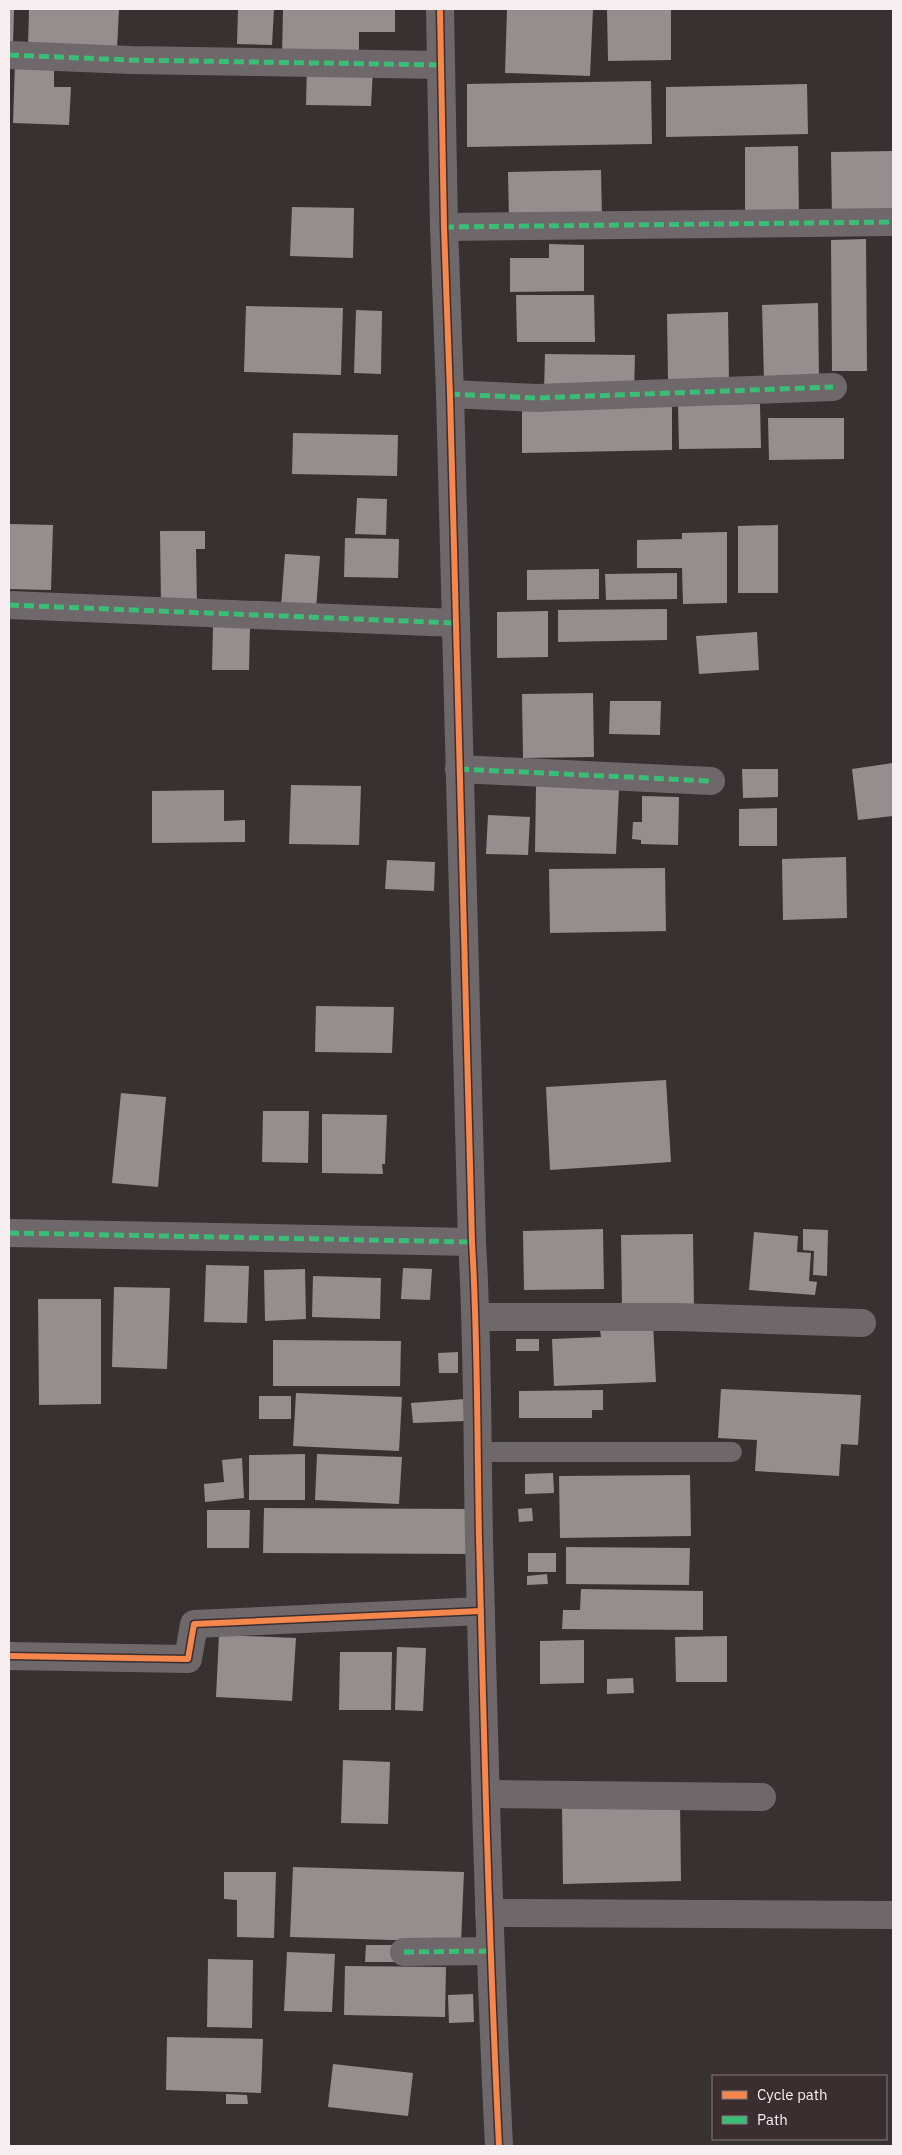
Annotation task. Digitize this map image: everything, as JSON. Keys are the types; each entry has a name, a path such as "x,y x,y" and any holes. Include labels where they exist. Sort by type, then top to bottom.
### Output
{"street":[{"path":"440,9 444,227 472,1242 477,1317 477,1452 490,1951 499,2146"},
{"path":"9,55 130,60 441,65"},
{"path":"444,227 893,222"},
{"path":"450,394 537,398 833,387"},
{"path":"9,605 456,623"},
{"path":"459,769 711,781"},
{"path":"9,1233 472,1242"},
{"path":"477,1317 676,1317 862,1323"},
{"path":"9,1656 188,1659 194,1624 481,1611"},
{"path":"486,1794 762,1797"},
{"path":"489,1913 893,1915"},
{"path":"404,1952 490,1951"}],"lane":[{"path":"477,1452 732,1452"}],"building":[{"path":"9,9 14,9 13,43 9,43"},
{"path":"29,9 119,9 117,49 28,47"},
{"path":"238,9 274,9 272,45 237,44"},
{"path":"283,9 395,9 395,32 359,32 359,58 282,56"},
{"path":"507,9 593,9 590,76 505,73"},
{"path":"607,9 671,9 671,60 608,61"},
{"path":"15,63 54,64 54,87 71,87 69,125 13,123"},
{"path":"307,67 373,69 371,106 306,105"},
{"path":"651,81 652,144 467,147 467,84"},
{"path":"807,84 808,134 666,137 666,87"},
{"path":"798,146 799,219 745,220 745,147"},
{"path":"893,151 893,218 832,219 831,152"},
{"path":"601,170 602,218 509,219 508,172"},
{"path":"292,207 354,208 353,258 290,256"},
{"path":"866,239 867,371 832,371 831,240"},
{"path":"549,244 584,245 584,291 510,292 510,258 549,258"},
{"path":"516,295 594,295 595,342 517,342"},
{"path":"818,303 819,378 764,380 762,305"},
{"path":"246,306 343,308 341,375 244,372"},
{"path":"356,310 382,311 381,374 354,373"},
{"path":"728,312 729,380 668,381 667,314"},
{"path":"545,354 635,355 634,392 544,391"},
{"path":"672,404 672,450 522,453 522,407"},
{"path":"760,404 761,448 679,449 678,405"},
{"path":"768,418 844,418 844,459 769,460"},
{"path":"293,433 398,435 397,476 292,474"},
{"path":"357,498 387,499 386,535 355,534"},
{"path":"9,524 53,525 51,590 9,589"},
{"path":"778,525 778,593 738,593 738,526"},
{"path":"160,531 205,531 205,549 196,549 197,605 161,605"},
{"path":"727,532 727,603 683,604 682,568 637,568 637,540 682,539 682,533"},
{"path":"345,538 399,539 398,578 344,577"},
{"path":"285,554 320,556 316,609 281,607"},
{"path":"599,569 599,599 527,600 527,570"},
{"path":"677,573 677,599 606,600 605,574"},
{"path":"667,609 667,640 558,642 558,610"},
{"path":"548,611 548,657 497,658 497,612"},
{"path":"213,627 250,627 249,670 212,670"},
{"path":"757,632 759,670 699,674 696,636"},
{"path":"593,693 594,757 523,758 522,694"},
{"path":"610,701 661,701 660,735 609,734"},
{"path":"893,763 893,816 858,820 852,769"},
{"path":"742,769 778,769 778,797 743,798"},
{"path":"291,785 361,786 359,845 289,844"},
{"path":"536,786 619,788 616,854 535,852"},
{"path":"224,790 224,821 245,820 245,842 152,843 152,791"},
{"path":"642,796 679,797 678,845 641,844 641,840 632,839 633,822 642,822"},
{"path":"777,808 777,846 739,846 739,809"},
{"path":"488,815 530,817 528,855 486,854"},
{"path":"846,857 847,918 783,920 782,859"},
{"path":"387,860 435,862 434,891 385,889"},
{"path":"665,868 666,931 550,933 549,869"},
{"path":"316,1006 394,1007 392,1053 315,1052"},
{"path":"666,1080 671,1162 550,1170 546,1087"},
{"path":"121,1093 166,1097 158,1187 112,1183"},
{"path":"263,1111 309,1111 308,1163 262,1162"},
{"path":"322,1114 387,1115 385,1164 382,1164 383,1174 322,1173"},
{"path":"603,1229 604,1289 524,1290 523,1231"},
{"path":"803,1229 828,1230 827,1276 813,1275 814,1251 803,1250"},
{"path":"754,1232 798,1236 797,1252 811,1253 809,1281 817,1282 815,1295 749,1290"},
{"path":"693,1234 694,1309 622,1310 621,1235"},
{"path":"206,1265 249,1266 247,1323 204,1322"},
{"path":"403,1268 432,1269 430,1300 401,1299"},
{"path":"305,1269 306,1319 265,1321 264,1270"},
{"path":"313,1276 381,1278 380,1319 312,1317"},
{"path":"114,1287 170,1288 167,1369 112,1367"},
{"path":"38,1299 101,1299 101,1404 39,1405"},
{"path":"653,1322 656,1382 554,1386 552,1339 601,1337 600,1330"},
{"path":"516,1339 539,1339 539,1351 516,1351"},
{"path":"273,1340 401,1341 400,1386 273,1386"},
{"path":"458,1352 458,1373 439,1373 438,1353"},
{"path":"721,1389 861,1395 858,1445 841,1444 839,1476 755,1471 757,1440 718,1438"},
{"path":"603,1390 603,1410 592,1410 592,1418 519,1418 519,1391"},
{"path":"296,1393 402,1397 399,1451 293,1446"},
{"path":"259,1396 291,1396 291,1419 259,1419"},
{"path":"465,1399 466,1421 413,1423 411,1403"},
{"path":"305,1454 305,1500 249,1500 249,1455"},
{"path":"317,1454 402,1457 399,1504 315,1500"},
{"path":"242,1458 244,1498 205,1502 204,1484 224,1482 222,1460"},
{"path":"553,1473 554,1493 525,1494 525,1474"},
{"path":"690,1475 691,1536 560,1538 559,1476"},
{"path":"264,1508 472,1509 473,1554 263,1553"},
{"path":"532,1508 533,1521 519,1522 518,1509"},
{"path":"207,1510 250,1510 249,1548 207,1548"},
{"path":"566,1547 690,1548 689,1585 566,1584"},
{"path":"528,1553 556,1553 556,1572 528,1572"},
{"path":"547,1574 548,1584 527,1585 527,1576"},
{"path":"581,1589 703,1591 703,1630 562,1629 563,1610 580,1610"},
{"path":"219,1635 296,1638 292,1701 216,1697"},
{"path":"727,1636 727,1682 676,1682 675,1637"},
{"path":"584,1640 584,1683 540,1684 540,1641"},
{"path":"397,1647 426,1648 423,1711 395,1710"},
{"path":"340,1652 392,1652 391,1710 339,1710"},
{"path":"633,1678 634,1693 607,1694 607,1679"},
{"path":"343,1760 390,1762 388,1824 341,1823"},
{"path":"680,1801 681,1881 563,1884 562,1804"},
{"path":"293,1867 464,1872 461,1942 290,1937"},
{"path":"224,1872 276,1872 274,1938 237,1937 237,1900 224,1899"},
{"path":"366,1945 395,1945 395,1962 365,1962"},
{"path":"287,1952 335,1954 332,2012 284,2011"},
{"path":"208,1959 253,1960 252,2028 207,2027"},
{"path":"345,1966 446,1967 445,2017 344,2015"},
{"path":"473,1994 474,2022 449,2023 448,1995"},
{"path":"167,2037 263,2039 261,2093 166,2090"},
{"path":"333,2064 413,2073 408,2116 328,2107"},
{"path":"226,2094 247,2095 248,2104 226,2104"}],"marked path":[{"path":"9,55 130,60 441,65"},
{"path":"444,227 893,222"},
{"path":"450,394 537,398 833,387"},
{"path":"9,605 456,623"},
{"path":"459,769 711,781"},
{"path":"9,1233 472,1242"},
{"path":"404,1952 490,1951"}],"cycle path":[{"path":"440,9 444,227 476,1353 485,1766 499,2146"},
{"path":"9,1656 188,1659 194,1624 481,1611"}]}
